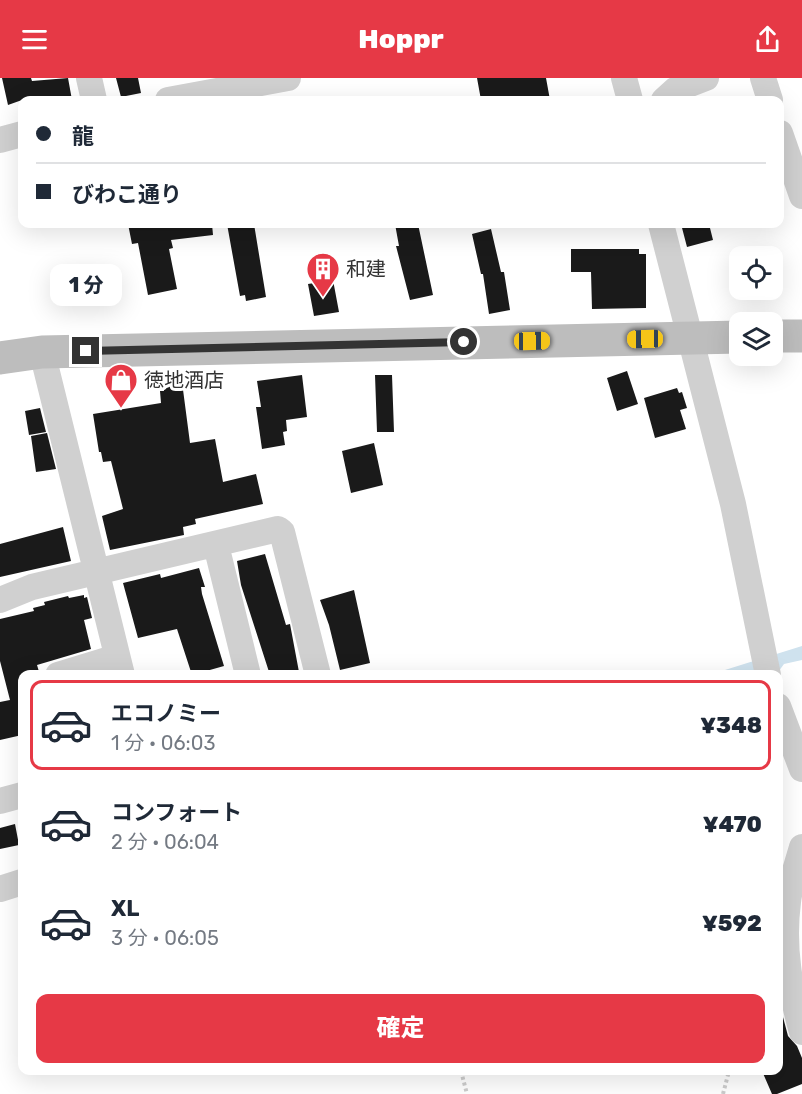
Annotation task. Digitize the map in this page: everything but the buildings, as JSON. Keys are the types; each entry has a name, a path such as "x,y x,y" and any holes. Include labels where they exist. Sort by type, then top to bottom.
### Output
{"street":[{"path":"89,78 93,96"},
{"path":"179,96 210,85 288,78"},
{"path":"624,78 629,96"},
{"path":"668,96 675,90 706,78"},
{"path":"763,78 769,96"},
{"path":"0,140 18,135"},
{"path":"784,144 802,196"},
{"path":"662,228 733,504 766,664"},
{"path":"783,336 802,336"},
{"path":"0,358 42,352 729,337"},
{"path":"42,352 119,666 92,670"},
{"path":"0,600 32,587 278,529 282,532 317,670"},
{"path":"216,544 247,670"},
{"path":"783,719 802,769"},
{"path":"0,801 18,796"},
{"path":"802,847 788,900 785,943 793,999 802,1032"},
{"path":"0,889 18,883"}],"path":[{"path":"463,1075 467,1094"},
{"path":"723,1094 728,1075"}],"water":[{"path":"802,646 802,660 784,664 780,670 725,670"}],"place":[{"name":"和建","path":"323,298"},
{"name":"徳地酒店","path":"121,409"}],"route":[{"path":"86,351 464,342"}]}
